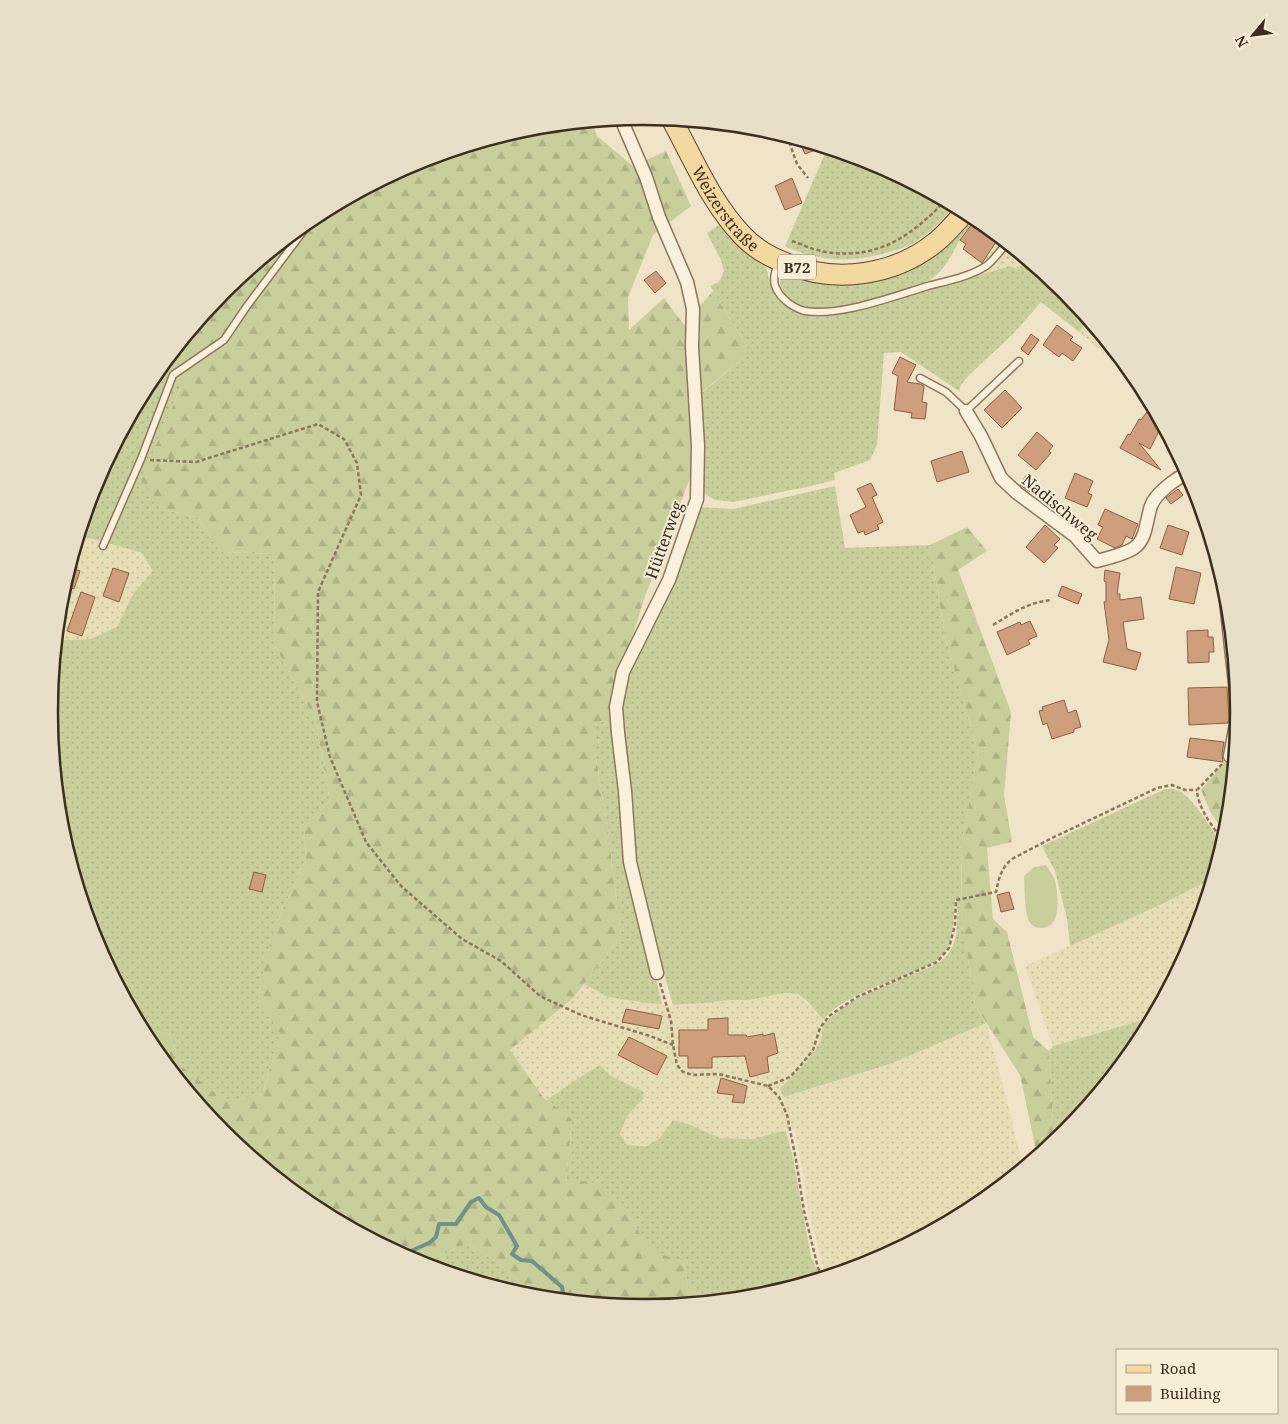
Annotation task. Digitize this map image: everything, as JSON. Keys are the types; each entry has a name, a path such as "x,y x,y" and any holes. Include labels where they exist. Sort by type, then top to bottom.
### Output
{"main road":[{"name":"Weizerstraße","path":"675,127 709,191 727,218 744,238 779,264 816,273 835,275 884,270 917,254 934,243 959,218"}],"street":[{"name":"Hütterweg","path":"624,126 636,152 659,217 687,282 693,309 692,347 698,446 697,499 669,580 623,672 616,707 630,862 657,973"},
{"name":"Nadischweg","path":"966,411 981,436 1001,478 1017,493 1075,536 1097,561 1134,548 1143,537 1154,499 1181,478"}],"lane":[{"path":"103,546 141,459 173,375 224,340 246,306 296,240"},
{"path":"779,264 774,275 774,285 784,300 796,308 804,310 828,311 860,306 964,276 991,262 1003,249"},
{"path":"920,378 946,392 966,411 1019,361"}],"path":[{"path":"790,144 797,164 808,178"},
{"path":"792,241 826,252 875,250 892,244 915,230 940,206"},
{"path":"141,459 196,462 318,424 344,439 357,462 361,495 318,592 317,702 330,757 366,842 402,886 462,939 501,961 540,996 580,1015 650,1036 673,1045"},
{"path":"993,625 1025,606 1039,601 1052,600"},
{"path":"768,1086 790,1077 801,1065 813,1050 820,1028 829,1016 857,997 937,962 949,948 955,925 956,900 996,892 1000,873 1012,859 1157,788 1172,785 1185,790 1197,790 1228,758"},
{"path":"1197,790 1197,795 1206,816 1218,833"},
{"path":"657,973 671,1021 677,1065 683,1072 693,1075 718,1074 768,1086 779,1097 787,1115 804,1211 820,1271"}],"shaded area":[{"path":"971,225 1022,264 1017,270 1011,266 981,274 978,266 981,263 963,249 966,244 960,240"},
{"path":"1084,324 1113,360 1079,332"},
{"path":"85,537 142,553 153,571 133,594 117,627 90,639 63,640 77,560"},
{"path":"1205,882 1186,936 1170,971 1143,1020 1053,1046 1025,966 1164,903"},
{"path":"584,984 608,997 646,1003 679,1005 749,1000 785,993 798,994 822,1018 824,1031 817,1049 780,1089 796,1094 890,1064 986,1023 1021,1161 970,1200 937,1220 868,1254 824,1270 808,1208 795,1130 777,1132 754,1139 720,1138 688,1124 673,1120 659,1139 646,1146 627,1145 620,1134 627,1116 643,1099 644,1092 611,1076 600,1065 547,1100 543,1097 510,1050 573,998"}],"green space":[{"path":"594,128 597,136 633,166 666,151 691,206 653,235 628,297 629,330 664,298 684,325 713,291 750,352 690,402 693,470 643,602 620,678 614,721 596,722 593,740 608,830 621,936 573,998 510,1050 543,1097 572,1119 566,1182 591,1181 630,1218 652,1251 684,1262 688,1289 704,1295 644,1299 567,1293 530,1287 523,1285 501,1265 467,1243 434,1259 385,1238 318,1200 257,1153 203,1099 151,1030 169,1034 184,1068 225,1101 262,1094 281,1035 257,996 275,926 306,859 304,827 330,801 315,719 275,646 274,554 221,552 197,517 165,510 141,480 181,387 169,368 203,325 229,297 257,271 318,224 385,186 420,170 492,145 567,131"},
{"path":"825,154 868,170 903,186 949,211 926,235 916,241 903,248 870,257 833,259 809,255 785,246"},
{"path":"963,220 971,225 939,273 925,283 911,289 838,307 808,308 790,300 783,292 780,284 781,278 788,274 850,282"},
{"path":"720,224 749,254 766,267 771,286 779,300 790,309 803,315 816,317 844,314 842,312 1011,266 1017,270 1022,264 1059,297 1084,324 1079,332 1041,302 1013,334 967,377 959,391 901,352 884,353 877,445 870,460 834,473 835,480 733,502 715,500 704,493 701,484 697,397 750,352 710,286 719,282 724,271 721,260 707,233"},
{"path":"169,368 181,386 142,480 165,510 197,517 221,552 274,554 275,646 315,719 330,801 304,827 306,859 275,926 281,1035 262,1094 225,1102 184,1068 169,1034 151,1030 118,971 102,936 77,864 63,789 58,712 63,640 90,639 117,627 133,594 153,571 142,553 85,537 102,488 118,453 136,419"},
{"path":"835,486 845,548 930,545 945,636 978,752 962,842 961,898 955,900 951,940 947,949 934,962 861,993 834,1009 823,1020 807,1001 798,994 785,993 749,1000 673,1005 637,878 621,699 626,671 665,604 698,507 733,509"},
{"path":"967,527 987,551 958,570 1011,712 1004,795 1012,842 987,848 993,919 1007,932 1033,1037 1049,1051 1053,1132 1036,1149 1020,1075 975,1005 961,912 962,842 978,752 945,636 930,545"},
{"path":"614,721 648,946 662,1004 608,997 584,984 621,936 608,830 593,740 596,722"},
{"path":"1224,762 1228,762 1219,825 1211,813 1201,790"},
{"path":"1165,789 1177,790 1190,799 1217,838 1205,882 1070,946 1067,919 1055,871 1042,846"},
{"path":"1046,865 1053,876 1058,899 1053,923 1041,928 1033,926 1028,919 1025,903 1024,876 1034,867"},
{"path":"961,899 961,912 975,1005 986,1023 890,1064 784,1097 780,1089 815,1051 823,1033 823,1025 831,1017 862,996 931,967 947,955 954,944 957,926 957,901"},
{"path":"1143,1020 1109,1069 1085,1099 1053,1132 1049,1051 1053,1046"},
{"path":"600,1065 611,1076 644,1092 643,1099 627,1116 620,1134 627,1145 646,1146 659,1139 673,1120 688,1124 720,1138 754,1139 786,1131 793,1158 811,1257 818,1272 796,1279 721,1293 704,1295 688,1289 684,1262 652,1252 630,1218 566,1182 572,1119 547,1100"},
{"path":"467,1243 501,1265 523,1285 492,1279 434,1259"}],"building":[{"path":"802,147 814,151 805,154"},
{"path":"792,178 802,203 785,210 775,186"},
{"path":"971,225 995,243 982,263 963,249 966,244 960,240"},
{"path":"656,271 666,283 655,293 644,280"},
{"path":"1057,325 1073,337 1070,340 1082,348 1073,361 1062,353 1059,357 1043,345"},
{"path":"1031,334 1039,340 1028,355 1021,349"},
{"path":"900,357 916,365 907,382 924,386 922,402 927,403 925,419 911,418 912,413 894,410 898,376 892,373"},
{"path":"1005,390 1022,408 1002,428 984,410"},
{"path":"1147,411 1159,432 1150,449 1139,443 1161,470 1120,448 1139,419 1141,420"},
{"path":"1037,432 1053,446 1049,451 1051,453 1036,470 1018,455"},
{"path":"962,451 969,472 937,482 931,461"},
{"path":"1075,473 1093,481 1088,493 1092,495 1087,507 1065,498"},
{"path":"1027,474 1037,480 1030,492 1020,485"},
{"path":"871,483 877,495 872,497 883,522 877,525 879,529 865,535 864,531 858,533 850,515 866,507 857,489"},
{"path":"1178,489 1183,495 1171,504 1166,498"},
{"path":"1105,509 1138,524 1132,539 1126,536 1122,545 1115,548 1097,539 1103,527 1098,525"},
{"path":"1045,525 1060,539 1054,545 1058,548 1044,563 1026,547"},
{"path":"1168,525 1189,532 1182,555 1160,548"},
{"path":"1176,567 1201,573 1194,604 1169,599"},
{"path":"113,568 129,573 119,602 103,596"},
{"path":"75,569 80,571 74,589 71,588"},
{"path":"1105,570 1120,573 1117,594 1120,594 1120,600 1141,597 1144,619 1123,622 1127,649 1141,653 1136,670 1103,662 1109,640 1104,602 1106,602"},
{"path":"1062,586 1082,594 1078,604 1058,596"},
{"path":"81,592 95,597 82,636 67,631"},
{"path":"1030,621 1037,636 1028,640 1030,644 1007,655 997,632 1020,622 1021,625"},
{"path":"1208,630 1208,637 1213,637 1214,652 1209,652 1209,662 1188,663 1187,631"},
{"path":"1227,687 1228,723 1189,725 1188,688"},
{"path":"1064,700 1068,713 1076,710 1081,727 1074,729 1074,732 1052,739 1047,723 1043,725 1039,711 1043,710 1042,707"},
{"path":"1190,738 1224,742 1223,762 1187,757"},
{"path":"254,872 266,875 262,892 249,889"},
{"path":"1009,892 1014,909 1001,912 997,895"},
{"path":"626,1009 662,1016 659,1029 622,1022"},
{"path":"728,1018 728,1035 746,1035 747,1037 774,1033 778,1053 767,1057 769,1072 750,1077 745,1056 712,1057 712,1068 688,1068 688,1056 679,1056 679,1030 708,1030 708,1019"},
{"path":"629,1037 667,1056 657,1075 618,1055"},
{"path":"721,1078 747,1086 744,1103 732,1102 734,1095 717,1093"}],"waterway":[{"path":"412,1250 429,1243 436,1237 439,1224 456,1224 471,1202 479,1198 486,1207 499,1215 517,1246 512,1254 521,1260 532,1261 562,1287 563,1292"}]}
